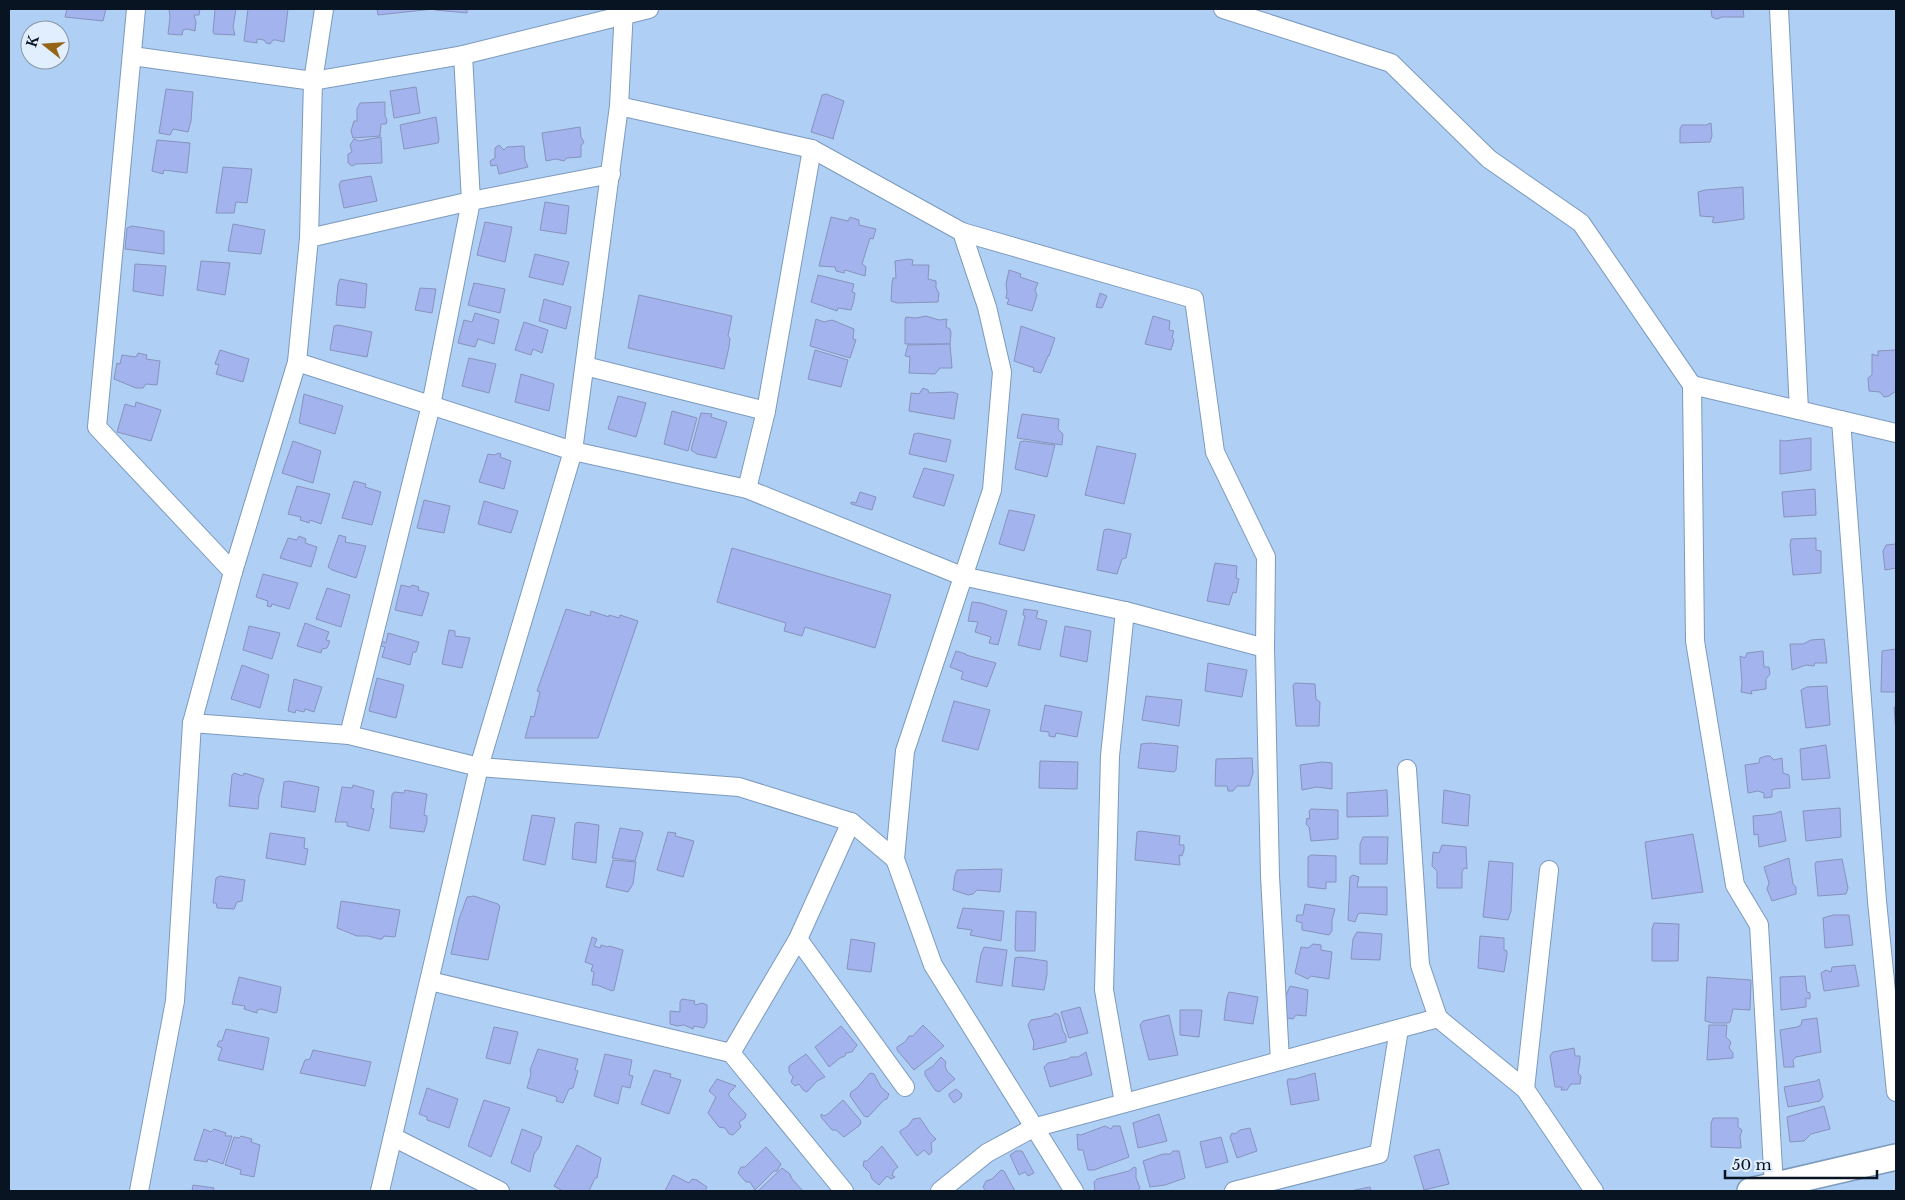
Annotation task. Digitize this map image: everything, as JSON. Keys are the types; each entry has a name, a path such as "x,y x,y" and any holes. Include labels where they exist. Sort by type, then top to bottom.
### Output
{"street":[{"path":"136,9 97,427 233,572"},
{"path":"139,1191 176,1001 192,722 233,572 297,362 309,238 314,81 324,9"},
{"path":"132,56 314,81 463,55 624,12 649,9"},
{"path":"1223,9 1391,63 1488,159 1581,223 1692,385 1695,641 1735,885 1758,925 1762,1188 1896,1157"},
{"path":"1778,9 1799,410"},
{"path":"380,1191 479,767 573,451 619,106 624,12"},
{"path":"349,735 431,405 471,201 463,55"},
{"path":"619,106 812,149 962,232 1194,299 1215,452 1266,557 1265,648 1270,876 1280,1061"},
{"path":"747,489 766,411 812,149"},
{"path":"309,238 471,201 611,174"},
{"path":"962,232 987,307 1002,372 992,490 905,751 895,859 933,965 1074,1191"},
{"path":"297,362 573,451 747,489 962,576 1125,611 1265,648"},
{"path":"585,366 766,411"},
{"path":"1692,385 1896,433"},
{"path":"1841,420 1877,901 1896,1092"},
{"path":"1124,1103 1104,990 1110,756 1125,611"},
{"path":"192,722 349,735 479,767 739,787 851,822 895,859"},
{"path":"1407,769 1420,965 1438,1018 1525,1089 1594,1191"},
{"path":"731,1053 798,939 851,822"},
{"path":"1525,1089 1549,870"},
{"path":"798,939 905,1087"},
{"path":"430,981 731,1053 844,1191"},
{"path":"940,1191 987,1153 1033,1128 1438,1018"},
{"path":"1234,1191 1379,1154 1398,1029"},
{"path":"393,1137 500,1191"}],"building":[{"path":"67,9 106,9 103,21 65,17"},
{"path":"169,9 200,9 199,15 194,15 196,22 195,31 187,29 183,30 182,35 168,34"},
{"path":"215,9 236,9 233,27 235,35 214,34"},
{"path":"248,9 288,9 284,42 273,40 270,44 264,40 257,39 257,43 244,41"},
{"path":"377,9 433,9 378,15"},
{"path":"467,9 467,13 435,10"},
{"path":"1711,9 1743,9 1744,17 1722,17 1717,19 1712,17"},
{"path":"416,87 420,113 394,118 390,91"},
{"path":"166,89 193,92 191,121 188,132 173,129 170,135 159,133"},
{"path":"826,94 844,101 834,139 811,132 822,95"},
{"path":"385,102 385,116 387,120 386,124 381,124 380,136 353,138 351,131 354,121 357,121 357,109 360,103"},
{"path":"436,117 438,143 404,149 400,125"},
{"path":"1711,123 1712,136 1710,142 1680,143 1680,129 1682,125 1706,125"},
{"path":"580,127 581,137 584,142 581,146 581,157 567,158 564,161 556,159 546,161 542,133"},
{"path":"381,137 382,163 356,164 352,166 348,163 348,154 352,152 350,145 354,139 359,141"},
{"path":"157,140 190,143 187,173 164,170 163,174 152,171"},
{"path":"499,145 504,150 507,147 524,146 525,160 528,167 499,174 497,165 491,166 490,161 495,158 495,148"},
{"path":"223,167 252,169 247,203 236,202 234,213 216,213"},
{"path":"371,176 377,201 344,208 339,185 341,181"},
{"path":"1743,187 1744,219 1715,223 1712,222 1714,217 1700,216 1698,192"},
{"path":"545,202 569,206 566,234 540,230"},
{"path":"831,217 848,221 850,217 859,220 859,225 876,229 873,239 870,238 862,264 866,267 865,276 845,270 844,273 836,271 835,267 819,266"},
{"path":"485,222 512,227 505,262 477,255"},
{"path":"233,224 265,230 261,254 228,251"},
{"path":"132,226 164,231 164,254 125,249 127,228"},
{"path":"535,254 569,262 563,285 529,277"},
{"path":"913,260 912,265 929,265 928,279 936,281 936,288 939,293 938,302 897,303 891,301 893,278 896,278 895,261"},
{"path":"201,261 230,263 225,295 197,290"},
{"path":"135,264 166,266 163,296 133,291"},
{"path":"1009,270 1021,274 1020,277 1038,283 1035,290 1037,295 1032,311 1007,304 1009,299 1006,298 1006,284"},
{"path":"818,275 854,284 852,292 855,293 851,310 838,308 837,311 811,302"},
{"path":"340,279 367,284 365,308 336,305"},
{"path":"474,283 505,289 500,313 468,305"},
{"path":"420,288 436,289 432,313 415,310"},
{"path":"1100,293 1107,296 1102,308 1096,307"},
{"path":"639,295 732,316 728,336 730,338 729,347 724,369 628,348"},
{"path":"544,299 571,307 566,329 539,321"},
{"path":"475,313 499,320 494,344 478,339 475,347 458,343 464,320 472,322"},
{"path":"926,316 939,320 947,319 946,327 950,329 951,333 950,344 905,344 906,317"},
{"path":"1153,316 1170,321 1169,330 1174,331 1171,350 1145,344"},
{"path":"816,319 824,322 832,320 854,329 853,339 856,340 850,358 810,346"},
{"path":"524,322 548,330 542,353 533,349 531,355 515,350"},
{"path":"338,325 372,332 367,357 330,350 334,326"},
{"path":"1021,326 1055,338 1041,373 1033,371 1034,368 1014,361"},
{"path":"950,344 952,368 940,368 935,374 909,373 910,357 905,356 908,345"},
{"path":"220,350 249,359 243,382 216,374 219,365 215,364"},
{"path":"815,350 848,360 841,387 808,379"},
{"path":"1896,350 1896,391 1884,397 1880,392 1869,391 1868,378 1872,375 1872,354 1878,356 1878,351"},
{"path":"138,353 147,355 146,359 160,361 157,385 146,384 143,388 136,388 114,379 117,363 120,364 122,355 136,357"},
{"path":"469,358 496,364 489,393 462,386"},
{"path":"521,374 554,384 549,411 515,402"},
{"path":"923,388 928,390 929,393 952,392 958,394 954,419 909,411 911,393 919,394"},
{"path":"304,394 343,406 335,434 299,423"},
{"path":"618,396 646,403 636,437 608,429"},
{"path":"136,402 161,410 151,441 117,432 125,404 135,407"},
{"path":"672,411 697,418 688,451 664,444"},
{"path":"701,413 712,414 711,417 727,422 716,458 697,454 691,450"},
{"path":"1022,414 1059,419 1058,429 1063,434 1062,445 1017,438"},
{"path":"918,433 951,440 946,462 909,454 914,434"},
{"path":"1811,438 1811,470 1780,474 1780,440"},
{"path":"293,441 321,451 313,483 282,473"},
{"path":"1020,442 1055,445 1047,477 1015,469"},
{"path":"1097,446 1136,454 1124,504 1085,495"},
{"path":"488,454 494,455 501,454 500,457 511,461 504,489 479,482"},
{"path":"924,468 954,475 944,506 913,497"},
{"path":"354,481 366,484 365,487 381,492 372,525 342,518"},
{"path":"297,486 330,494 321,524 310,520 309,523 300,520 301,517 288,514"},
{"path":"1815,489 1816,515 1784,517 1782,492"},
{"path":"860,492 876,497 872,510 851,504 851,502 856,503"},
{"path":"424,500 450,506 444,533 417,528"},
{"path":"484,501 518,511 511,533 478,524"},
{"path":"1009,510 1035,515 1024,551 999,544"},
{"path":"1108,529 1131,534 1126,558 1122,559 1117,574 1097,570 1104,530"},
{"path":"339,535 346,537 345,542 366,546 356,578 328,567"},
{"path":"299,536 306,539 305,543 317,547 311,567 280,558 288,538 297,540"},
{"path":"1816,538 1816,550 1821,551 1821,573 1793,575 1791,539"},
{"path":"1896,544 1896,568 1885,570 1883,551 1886,545"},
{"path":"732,548 891,595 875,648 805,627 802,636 784,631 786,623 717,602"},
{"path":"1215,563 1237,566 1236,578 1239,579 1236,593 1233,592 1229,605 1207,601"},
{"path":"263,574 298,583 289,609 272,604 271,607 267,606 268,601 256,597"},
{"path":"401,585 419,587 418,590 429,593 422,616 395,610"},
{"path":"327,588 350,595 341,627 316,619"},
{"path":"972,602 1007,611 998,645 989,643 991,637 975,632 978,622 968,621"},
{"path":"566,609 590,616 591,611 609,617 609,615 619,618 620,615 638,621 598,738 525,738 531,716 534,717 540,692 537,691"},
{"path":"1024,609 1038,611 1036,618 1047,621 1040,650 1018,645 1025,616 1023,615"},
{"path":"305,623 329,632 326,640 330,641 327,648 322,649 321,653 297,646"},
{"path":"249,626 280,633 272,659 243,650"},
{"path":"1065,626 1091,631 1087,662 1060,656"},
{"path":"449,630 455,631 455,636 470,638 462,668 442,664"},
{"path":"388,633 419,642 416,652 413,652 410,665 382,657 385,647 381,646 382,641 386,643"},
{"path":"1824,639 1827,663 1815,663 1814,666 1806,665 1792,670 1790,644 1803,644 1811,640"},
{"path":"1896,649 1896,692 1881,692 1882,651"},
{"path":"956,651 996,663 987,687 961,679 963,672 950,667"},
{"path":"1763,651 1764,667 1769,667 1770,674 1766,679 1766,689 1751,691 1752,694 1741,692 1740,656 1745,658 1747,653"},
{"path":"1208,663 1247,670 1242,697 1205,691"},
{"path":"242,665 269,675 260,708 231,699"},
{"path":"377,678 404,685 396,718 369,711"},
{"path":"294,679 322,687 314,712 305,709 304,712 296,710 295,713 288,711"},
{"path":"1295,683 1315,684 1316,699 1320,702 1319,726 1296,726 1293,685"},
{"path":"1827,686 1830,725 1806,728 1801,690 1807,687"},
{"path":"1146,696 1182,700 1179,726 1142,720"},
{"path":"954,701 990,710 978,750 942,741"},
{"path":"1045,705 1082,712 1077,737 1056,733 1055,737 1049,736 1049,732 1040,731"},
{"path":"1894,707 1896,707 1896,733"},
{"path":"1151,743 1178,746 1176,770 1174,772 1138,768 1141,744"},
{"path":"1826,745 1830,778 1802,780 1800,749"},
{"path":"1770,756 1774,760 1782,758 1783,773 1789,775 1790,788 1772,790 1772,797 1764,798 1764,793 1758,791 1748,793 1745,765 1759,763 1760,758"},
{"path":"1252,758 1253,773 1249,786 1237,786 1233,791 1228,791 1227,786 1215,786 1216,759"},
{"path":"1040,761 1078,762 1077,789 1039,788"},
{"path":"1322,762 1332,763 1332,789 1317,787 1302,790 1300,765"},
{"path":"234,773 243,776 244,773 264,779 259,796 258,809 229,806 232,775"},
{"path":"289,781 319,787 315,812 281,807 284,782"},
{"path":"353,785 374,791 371,808 374,809 369,831 347,826 347,822 335,822 342,787 352,788"},
{"path":"405,790 427,794 424,815 427,816 427,822 424,832 390,828 392,795 394,792 404,793"},
{"path":"1387,790 1388,816 1347,817 1347,793"},
{"path":"1444,790 1470,795 1468,826 1442,823"},
{"path":"1840,808 1841,837 1806,841 1803,811"},
{"path":"1311,809 1338,810 1338,839 1311,841 1309,827 1306,824 1307,818 1310,819 1309,811"},
{"path":"1781,811 1786,841 1759,847 1758,834 1754,835 1753,816 1774,814"},
{"path":"532,815 555,818 545,865 523,860"},
{"path":"578,822 599,825 596,863 572,859 575,824"},
{"path":"620,828 638,830 643,833 635,861 612,858"},
{"path":"668,832 676,833 675,836 694,841 683,877 657,870"},
{"path":"1137,832 1180,836 1179,845 1184,845 1184,850 1182,856 1179,855 1180,865 1135,860"},
{"path":"270,833 305,838 304,848 308,849 305,865 266,858"},
{"path":"1693,834 1703,892 1652,899 1645,842"},
{"path":"1363,837 1388,837 1387,864 1360,864 1360,844"},
{"path":"1442,845 1466,847 1467,869 1464,868 1462,872 1462,888 1437,888 1437,871 1432,866 1433,852 1439,853"},
{"path":"1311,855 1336,856 1336,882 1326,882 1326,889 1308,887 1308,857"},
{"path":"1789,858 1796,894 1772,901 1767,889 1769,883 1764,867"},
{"path":"1842,859 1848,888 1846,894 1818,896 1816,862"},
{"path":"613,860 636,862 633,884 628,892 606,887"},
{"path":"1489,861 1513,863 1511,911 1508,920 1483,917"},
{"path":"1002,869 1000,892 977,890 973,894 968,895 953,890 957,870"},
{"path":"1353,875 1359,877 1357,887 1387,887 1387,915 1361,913 1358,914 1355,922 1348,920 1350,877"},
{"path":"220,876 245,880 242,901 237,902 234,909 217,908 216,903 213,903 216,878"},
{"path":"474,896 500,906 488,960 451,954 459,919 467,897"},
{"path":"341,901 400,910 395,937 384,936 382,939 379,939 357,936 337,928"},
{"path":"1305,904 1335,909 1332,931 1329,935 1302,930 1302,923 1296,921 1297,915 1303,915"},
{"path":"963,908 1004,911 1001,941 970,935 972,930 957,928"},
{"path":"1016,911 1036,912 1035,951 1016,951"},
{"path":"1833,915 1849,915 1853,945 1825,948 1823,918"},
{"path":"1654,923 1679,924 1678,961 1652,961 1652,929"},
{"path":"1357,932 1382,934 1380,960 1351,959 1353,939"},
{"path":"1480,936 1504,938 1504,950 1507,951 1507,955 1504,972 1478,968"},
{"path":"592,937 597,939 594,946 600,948 601,945 609,946 623,950 614,990 612,991 592,985 594,972 591,971 593,965 585,962"},
{"path":"851,939 875,943 871,972 847,969"},
{"path":"1313,944 1321,945 1321,950 1332,952 1329,979 1311,976 1308,979 1295,973 1301,947 1308,948"},
{"path":"984,947 1007,950 1002,986 976,982"},
{"path":"1015,958 1047,961 1044,990 1012,986"},
{"path":"1855,965 1859,986 1824,991 1821,973 1826,970 1831,972 1832,967"},
{"path":"1805,976 1807,992 1810,993 1810,999 1806,998 1806,1007 1781,1010 1780,977"},
{"path":"239,977 281,987 277,1012 261,1009 257,1010 257,1013 244,1009 245,1006 232,1004"},
{"path":"1707,977 1751,980 1750,1010 1733,1009 1730,1022 1728,1023 1705,1021"},
{"path":"1290,986 1308,990 1306,1016 1296,1015 1293,1019 1282,1017 1285,998"},
{"path":"1229,992 1258,997 1253,1024 1224,1020"},
{"path":"682,999 695,1001 694,1004 696,1005 702,1003 707,1005 707,1022 704,1028 694,1026 693,1029 684,1025 670,1024 670,1011 680,1012 680,1002"},
{"path":"1080,1007 1088,1033 1069,1038 1061,1012"},
{"path":"1180,1010 1202,1010 1199,1037 1180,1035"},
{"path":"1055,1013 1059,1015 1066,1036 1066,1042 1033,1050 1034,1043 1028,1025 1031,1020 1052,1016"},
{"path":"1169,1015 1178,1055 1149,1060 1140,1025 1143,1021"},
{"path":"1817,1018 1821,1052 1796,1057 1793,1060 1794,1067 1784,1067 1780,1030 1797,1027 1801,1025 1802,1020"},
{"path":"923,1025 944,1046 914,1070 897,1050 897,1047 905,1042 909,1036 913,1036"},
{"path":"1709,1025 1727,1025 1726,1037 1731,1042 1729,1048 1733,1053 1733,1058 1707,1060"},
{"path":"841,1026 857,1045 852,1052 846,1053 845,1056 829,1067 815,1047"},
{"path":"494,1027 518,1032 510,1064 486,1058"},
{"path":"226,1029 269,1038 263,1070 218,1060 222,1048 217,1046 219,1041 222,1041"},
{"path":"1574,1048 1575,1056 1580,1056 1578,1073 1581,1076 1580,1084 1571,1084 1567,1090 1561,1090 1562,1087 1555,1087 1550,1056 1553,1052"},
{"path":"538,1049 578,1059 575,1070 578,1071 573,1088 569,1089 563,1103 556,1101 557,1097 527,1088 531,1074 530,1070"},
{"path":"313,1050 371,1062 365,1086 300,1073 305,1060 310,1059"},
{"path":"1086,1052 1092,1075 1050,1087 1044,1067 1048,1063 1078,1057"},
{"path":"605,1054 632,1060 629,1075 633,1076 630,1088 622,1086 618,1104 594,1096"},
{"path":"806,1054 825,1077 817,1081 807,1092 799,1084 795,1086 791,1082 793,1077 789,1072 789,1066"},
{"path":"941,1057 946,1062 947,1071 955,1079 939,1092 935,1090 925,1075 925,1071 933,1066"},
{"path":"654,1070 671,1074 670,1077 681,1080 669,1114 641,1104"},
{"path":"870,1073 874,1074 881,1087 889,1094 887,1099 868,1117 864,1116 850,1096 851,1092"},
{"path":"1315,1073 1319,1100 1291,1105 1288,1079 1295,1079"},
{"path":"717,1079 736,1086 729,1093 729,1096 746,1114 745,1118 739,1122 741,1127 733,1135 729,1134 725,1128 719,1127 708,1113 716,1097 709,1091"},
{"path":"1819,1079 1823,1097 1820,1101 1788,1107 1784,1087"},
{"path":"427,1088 458,1099 449,1128 427,1120 427,1117 419,1114"},
{"path":"956,1089 962,1094 961,1098 954,1103 949,1094"},
{"path":"484,1100 510,1108 491,1157 468,1146"},
{"path":"843,1100 861,1121 860,1125 844,1137 836,1130 832,1130 821,1117 821,1114 824,1116 828,1114"},
{"path":"1824,1106 1830,1129 1811,1134 1804,1141 1790,1142 1787,1117"},
{"path":"1159,1114 1167,1141 1138,1148 1133,1123"},
{"path":"920,1118 936,1139 931,1143 932,1152 929,1155 924,1150 917,1156 900,1131 908,1126 913,1119"},
{"path":"1713,1118 1738,1118 1738,1127 1742,1130 1740,1136 1741,1148 1711,1147 1711,1123"},
{"path":"1105,1126 1111,1129 1113,1126 1120,1126 1129,1157 1094,1170 1088,1170 1083,1150 1078,1150 1077,1134 1081,1135"},
{"path":"1250,1128 1257,1151 1237,1158 1230,1137 1232,1133 1235,1134 1240,1130"},
{"path":"204,1129 211,1132 214,1129 226,1133 225,1136 232,1136 223,1164 208,1159 207,1162 194,1160"},
{"path":"522,1129 542,1137 539,1147 534,1154 530,1172 511,1163"},
{"path":"241,1136 252,1139 251,1142 260,1145 254,1177 240,1174 241,1170 225,1165 234,1137 239,1138"},
{"path":"1221,1137 1228,1162 1206,1168 1200,1142"},
{"path":"577,1145 601,1158 597,1178 595,1178 589,1191 563,1191 554,1186"},
{"path":"882,1146 898,1167 892,1175 895,1177 891,1179 887,1176 879,1185 863,1166 864,1161 867,1161"},
{"path":"766,1147 781,1164 777,1171 774,1171 755,1190 750,1182 746,1182 738,1173 741,1167 745,1167"},
{"path":"1439,1149 1449,1184 1424,1190 1414,1156"},
{"path":"1016,1151 1022,1151 1034,1173 1028,1176 1025,1172 1019,1175 1010,1155"},
{"path":"1173,1151 1179,1151 1185,1178 1165,1185 1150,1187 1143,1161 1163,1154 1170,1154"},
{"path":"1134,1167 1136,1168 1136,1178 1140,1188 1138,1191 1095,1191 1094,1182 1097,1179 1129,1171"},
{"path":"782,1168 790,1174 803,1191 758,1191"},
{"path":"1001,1170 1004,1171 1015,1191 986,1191 983,1187 986,1181 992,1179"},
{"path":"673,1175 689,1183 692,1179 697,1180 707,1187 705,1191 665,1191"},
{"path":"193,1185 214,1188 213,1191 192,1191"},
{"path":"1370,1187 1371,1191 1350,1191"}]}
